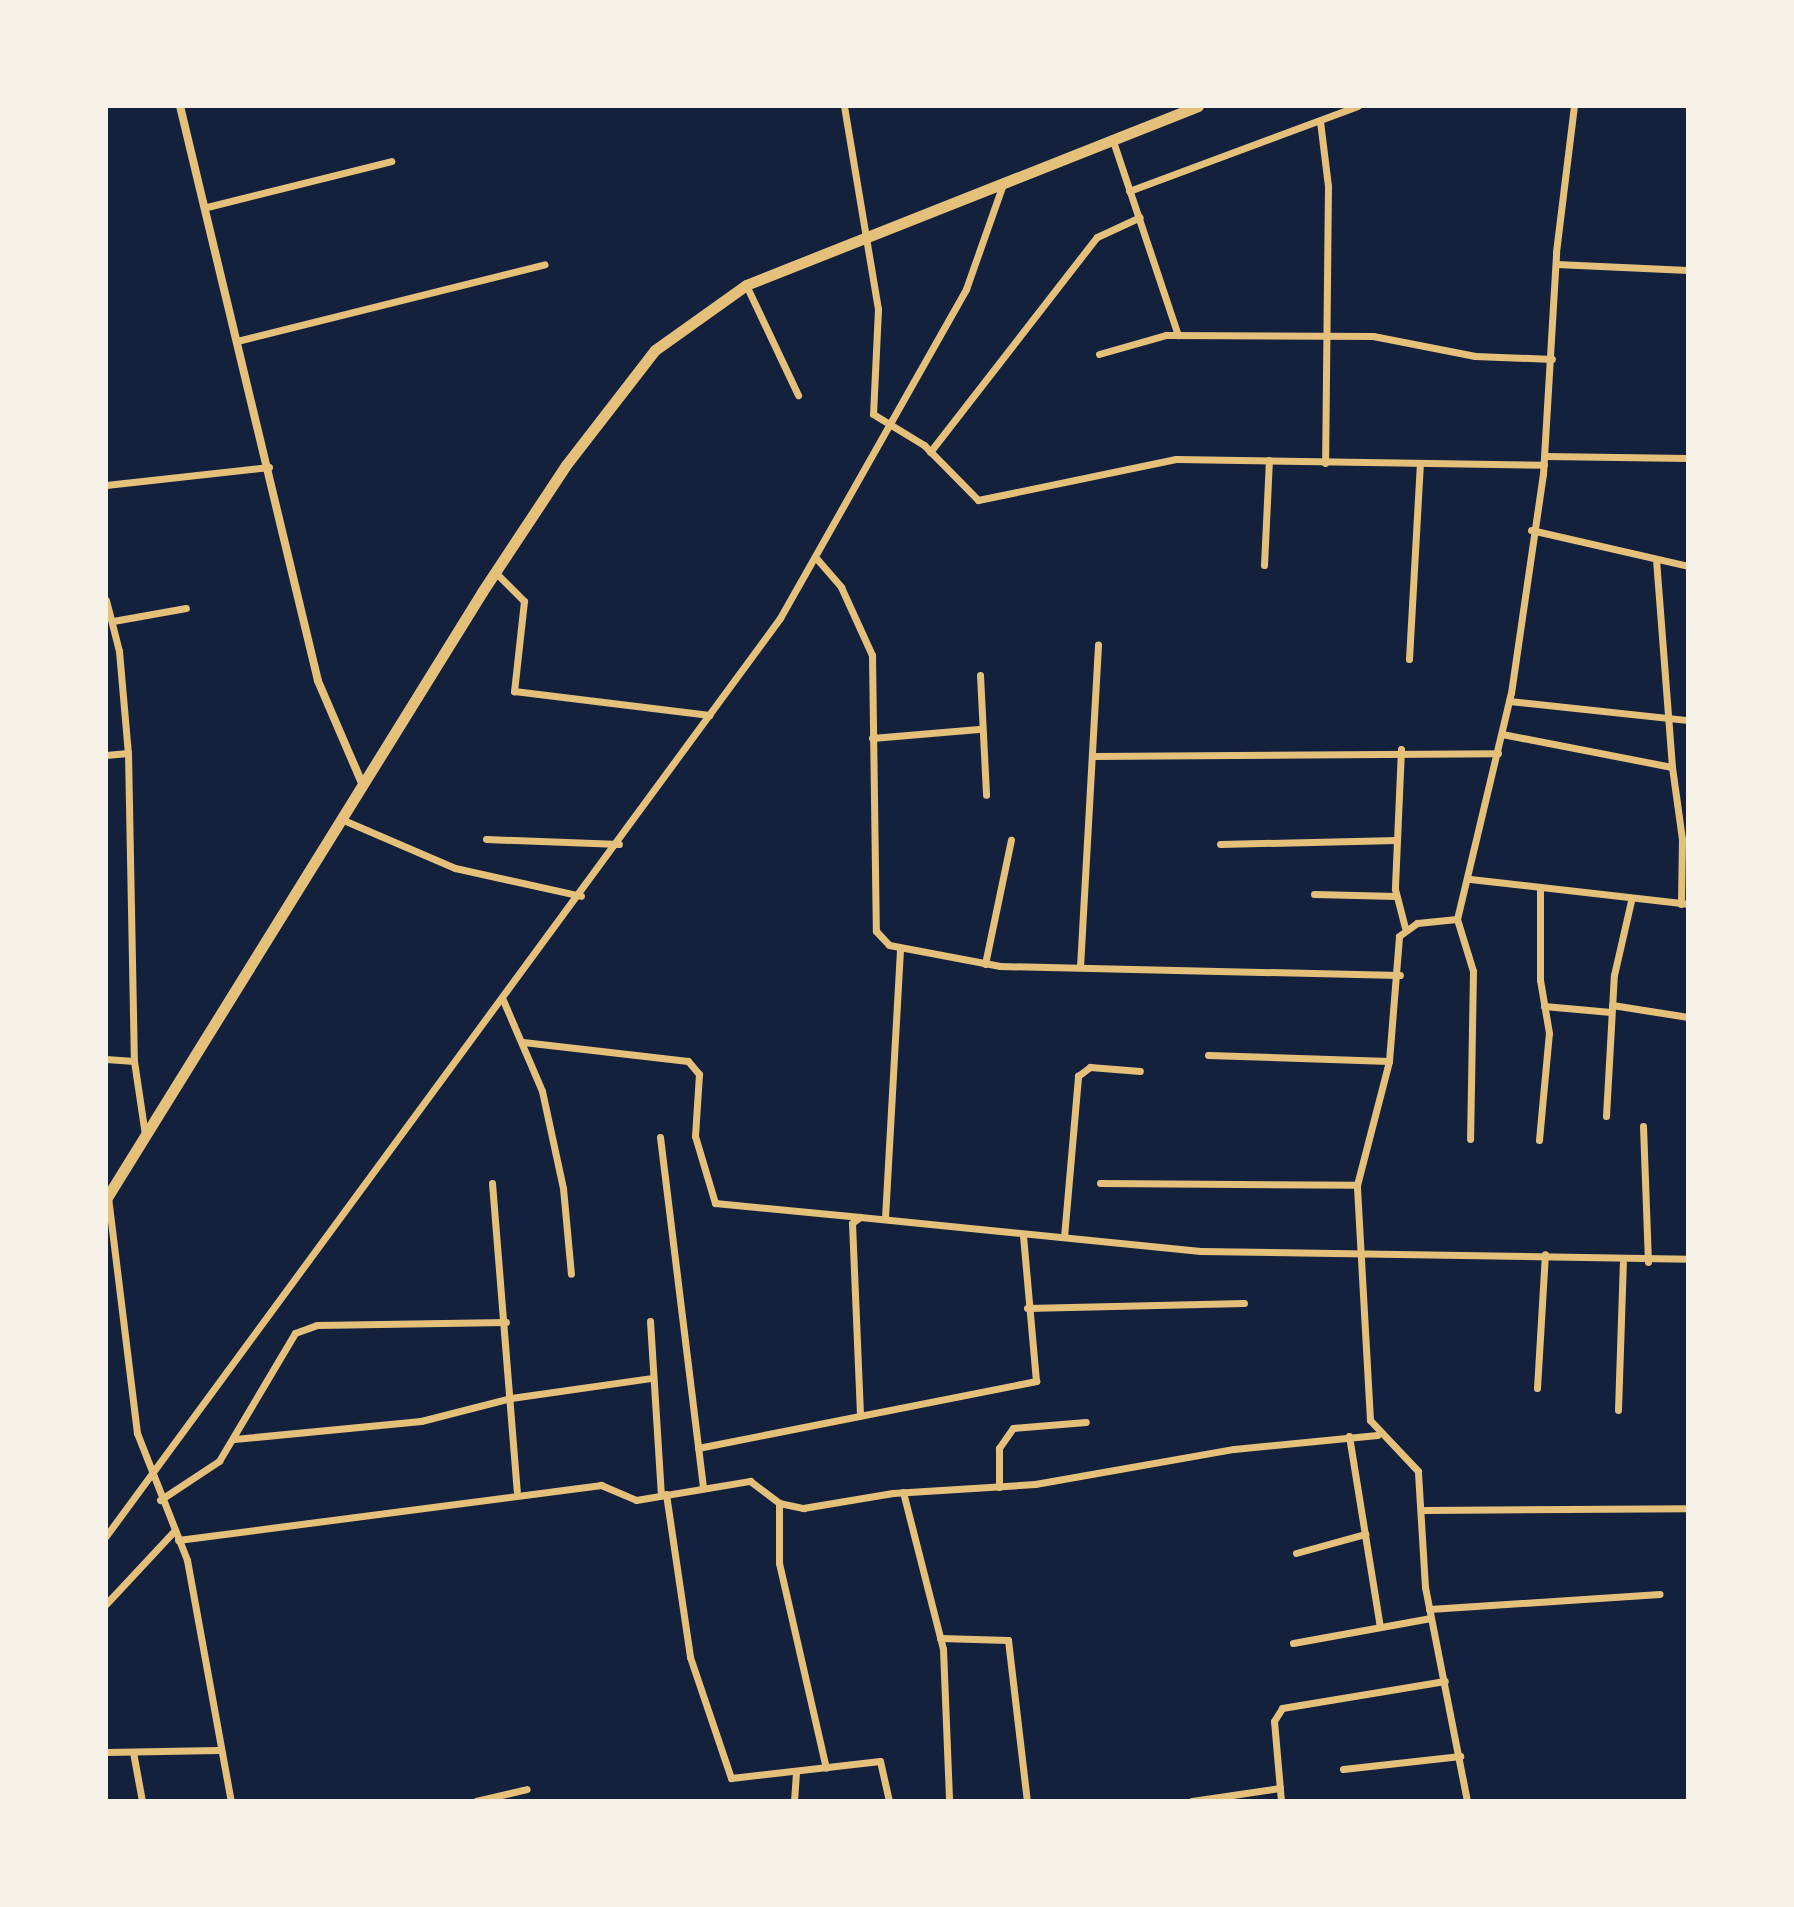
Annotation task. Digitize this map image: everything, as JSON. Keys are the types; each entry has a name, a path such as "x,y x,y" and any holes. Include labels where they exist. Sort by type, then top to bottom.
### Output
{"main road":[{"path":"107,1198 361,781 495,572 624,384 681,326 746,285 1005,179 1198,106"}],"street":[{"path":"180,106 207,207 318,681 361,781"},
{"path":"844,106 863,236 878,309 873,414 930,452 978,500 1176,459 1420,463 1688,458"},
{"path":"1129,191 1358,106"},
{"path":"1470,1139 1473,971 1457,919 1470,879 1509,701 1531,530 1544,461 1556,264 1574,106"},
{"path":"1320,121 1328,337 1325,463"},
{"path":"1112,138 1178,335"},
{"path":"207,207 391,161"},
{"path":"106,1536 619,844 817,559 966,289 1005,179"},
{"path":"930,452 1097,237 1140,217"},
{"path":"237,341 545,264"},
{"path":"1556,264 1688,270"},
{"path":"746,285 798,395"},
{"path":"1099,354 1130,340 1178,335 1396,337 1475,356 1552,359"},
{"path":"1264,565 1269,460"},
{"path":"1409,659 1420,463"},
{"path":"106,485 269,467"},
{"path":"1531,530 1688,566"},
{"path":"817,559 867,639 876,931 900,949 985,964 1400,975"},
{"path":"1470,879 1631,901 1684,904 1684,822 1672,767 1656,561"},
{"path":"495,572 524,601 514,691 710,715"},
{"path":"106,600 113,621 128,753 134,1061 145,1137"},
{"path":"113,621 186,608"},
{"path":"1080,967 1098,645"},
{"path":"980,675 979,729 986,795"},
{"path":"1509,701 1688,720"},
{"path":"872,738 979,729"},
{"path":"1502,734 1672,767"},
{"path":"1092,756 1401,749 1498,753"},
{"path":"1377,1435 1359,1250 1357,1185 1389,1061 1405,928 1396,896 1401,749"},
{"path":"106,755 128,753"},
{"path":"339,818 455,868 581,896"},
{"path":"486,839 619,844"},
{"path":"985,964 1011,840"},
{"path":"1220,844 1397,840"},
{"path":"1539,1140 1549,1033 1544,1006 1540,887"},
{"path":"1314,894 1396,896"},
{"path":"1606,1116 1611,1009 1631,901"},
{"path":"1405,928 1457,919"},
{"path":"885,1218 900,949"},
{"path":"503,1000 523,1042 555,1144 571,1274"},
{"path":"1544,1006 1688,1017"},
{"path":"523,1042 695,1065 695,1136 715,1203 885,1218 1023,1236 1064,1237 1200,1251 1545,1254 1623,1263 1688,1259"},
{"path":"1208,1055 1389,1061"},
{"path":"106,1059 134,1061"},
{"path":"1064,1237 1078,1076 1090,1067 1140,1071"},
{"path":"1643,1126 1648,1262"},
{"path":"660,1137 703,1487"},
{"path":"492,1183 506,1322 517,1491"},
{"path":"1100,1183 1357,1185"},
{"path":"107,1198 129,1392 149,1477 176,1536 195,1596 218,1750 231,1801"},
{"path":"860,1217 852,1223 860,1414"},
{"path":"698,1448 1036,1381 1027,1308 1023,1236"},
{"path":"1537,1388 1545,1254"},
{"path":"1618,1410 1623,1263"},
{"path":"1027,1308 1244,1303"},
{"path":"650,1321 651,1378 663,1494 690,1657 726,1769 737,1779 880,1761 889,1801"},
{"path":"160,1500 200,1477 234,1439 286,1342 307,1327 506,1322"},
{"path":"234,1439 408,1423 511,1398 651,1378"},
{"path":"999,1487 999,1448 1013,1428 1086,1422"},
{"path":"106,1604 176,1536 517,1491 601,1485 636,1500 703,1487 758,1482 779,1503 803,1508 903,1492 999,1487 1349,1436 1377,1435 1410,1455 1425,1510 1429,1609 1467,1801"},
{"path":"1349,1436 1380,1627"},
{"path":"903,1492 940,1638 949,1801"},
{"path":"779,1503 779,1563 826,1768"},
{"path":"1425,1510 1688,1508"},
{"path":"1296,1553 1365,1534"},
{"path":"1429,1609 1660,1594"},
{"path":"1293,1643 1431,1618"},
{"path":"940,1638 1008,1640 1027,1801"},
{"path":"1281,1801 1274,1721 1282,1708 1445,1681"},
{"path":"106,1752 218,1750"},
{"path":"133,1752 142,1801"},
{"path":"1343,1769 1460,1756"},
{"path":"794,1801 796,1771"},
{"path":"1192,1801 1280,1788"},
{"path":"476,1801 527,1789"}]}
